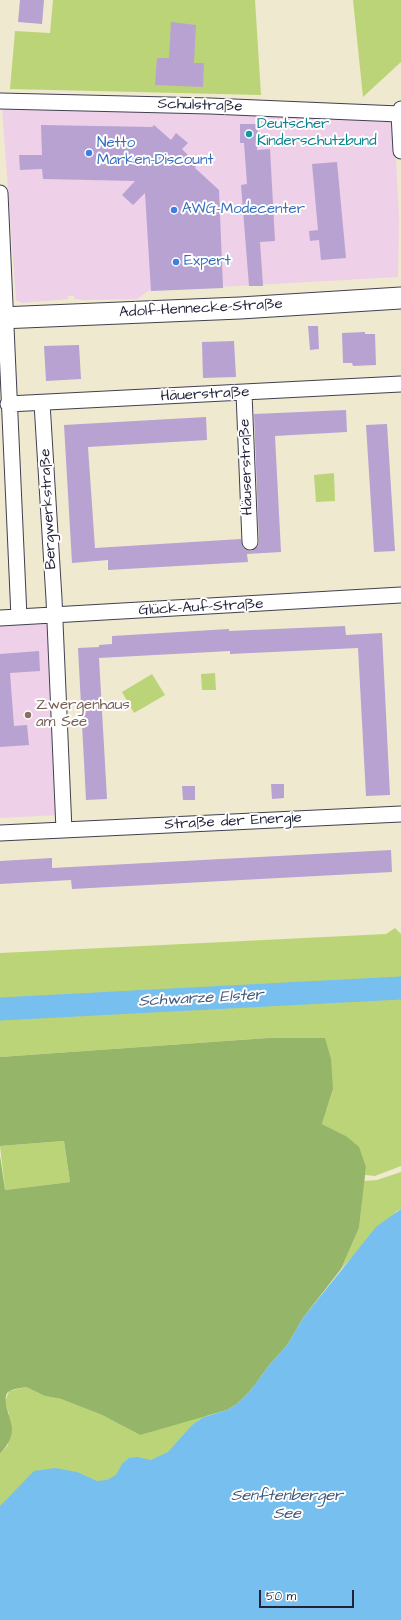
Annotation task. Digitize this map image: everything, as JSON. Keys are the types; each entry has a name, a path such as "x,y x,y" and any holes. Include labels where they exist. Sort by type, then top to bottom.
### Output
{"street":[{"name":"Schulstraße","path":"0,101 400,112"},
{"path":"400,112 401,151"},
{"path":"0,193 3,318 19,617"},
{"name":"Adolf-Hennecke-Straße","path":"3,318 240,308 401,298"},
{"name":"Häuerstraße","path":"8,404 401,384"},
{"name":"Häuserstraße","path":"244,393 250,542"},
{"name":"Bergwerkstraße","path":"42,403 55,616"},
{"name":"Glück-Auf-Straße","path":"0,618 401,595"},
{"path":"55,616 64,830"},
{"name":"Straße der Energie","path":"0,833 401,814"}],"shaded area":[{"path":"2,107 394,117 399,219 398,277 148,291 137,299 84,300 74,299 74,296 68,296 68,299 22,303 16,300"},
{"name":"Zwergenhaus am See","path":"51,620 59,815 0,818 0,624"}],"green space":[{"path":"53,0 255,0 261,95 10,89 15,31 50,33"},
{"path":"353,0 401,0 401,62 363,97"},
{"path":"334,473 335,501 316,502 314,475"},
{"path":"215,673 216,690 202,690 201,674"},
{"path":"152,674 165,695 134,713 122,692"},
{"path":"395,928 401,934 401,1166 375,1176 365,1175 366,1167 346,1136 322,1124 333,1089 268,1038 0,1057 0,953 386,934"},
{"path":"268,1038 325,1038 331,1059 333,1089 322,1124 346,1136 359,1147 366,1167 359,1228 341,1269 303,1318 288,1344 271,1363 250,1391 237,1404 227,1410 140,1435 102,1415 61,1399 45,1396 26,1387 19,1388 8,1392 6,1395 6,1405 12,1425 12,1433 8,1443 0,1454 0,1156 5,1190 70,1182 64,1141 0,1146 0,1057"},
{"path":"64,1141 70,1182 5,1190 0,1146"},
{"path":"401,1172 401,1209 397,1211 341,1269 359,1228 364,1181 377,1180"},
{"path":"301,1359 193,1424 187,1432 171,1482 16,1490 5,1501 0,1552 0,1454 8,1445 9,1414 5,1402 9,1391 26,1387 45,1396 61,1399 102,1415 140,1435"}],"water":[{"name":"Senftenberger See","path":"401,1209 401,1620 0,1620 0,1506 34,1471 55,1468 77,1472 97,1481 107,1480 116,1475 122,1464 129,1458 137,1457 151,1460 168,1452 193,1424 204,1417 227,1410 237,1404 250,1391 271,1363 288,1344 303,1318 376,1227"}],"building":[{"path":"20,0 44,0 42,24 18,22"},
{"path":"171,22 196,25 194,63 204,63 203,87 155,85 157,58 169,58"},
{"path":"240,124 258,124 257,150 270,149 275,241 260,242 263,286 249,286 241,185 247,184 244,143 240,143"},
{"path":"41,125 152,127 154,125 171,140 176,133 188,143 182,149 197,164 195,168 219,190 223,288 151,291 145,193 133,205 122,195 135,181 43,179 42,169 20,170 19,155 42,155"},
{"path":"337,162 346,258 321,260 319,240 310,241 309,231 318,230 312,164"},
{"path":"308,326 318,326 319,349 310,350"},
{"path":"365,332 365,334 375,334 376,365 353,366 352,363 343,363 342,333"},
{"path":"234,341 236,377 203,378 202,342"},
{"path":"79,345 81,379 46,381 44,346"},
{"path":"346,410 347,432 275,436 281,552 247,554 248,562 108,570 108,560 72,563 64,425 206,417 207,440 88,447 95,548 241,539 243,547 246,550 251,551 258,546 259,542 254,414"},
{"path":"387,424 395,551 374,552 366,425"},
{"path":"345,626 346,635 382,633 390,795 366,796 358,648 230,654 230,651 99,658 107,799 86,800 78,648 99,647 99,645 112,644 112,636 229,629 229,631"},
{"path":"39,651 40,671 10,673 14,726 27,725 29,745 0,747 0,654"},
{"path":"271,784 284,784 284,798 272,799"},
{"path":"182,786 195,786 195,800 183,800"},
{"path":"391,850 392,872 72,889 71,880 0,884 0,861 52,858 52,868"}],"waterway":[{"name":"Schwarze Elster","path":"0,1009 401,988"}],"place":[{"name":"Deutscher Kinderschutzbund","path":"249,134"},
{"name":"Netto Marken-Discount","path":"89,153"},
{"name":"AWG-Modecenter","path":"174,210"},
{"name":"Expert","path":"176,262"},
{"name":"Zwergenhaus am See","path":"28,715"}]}
